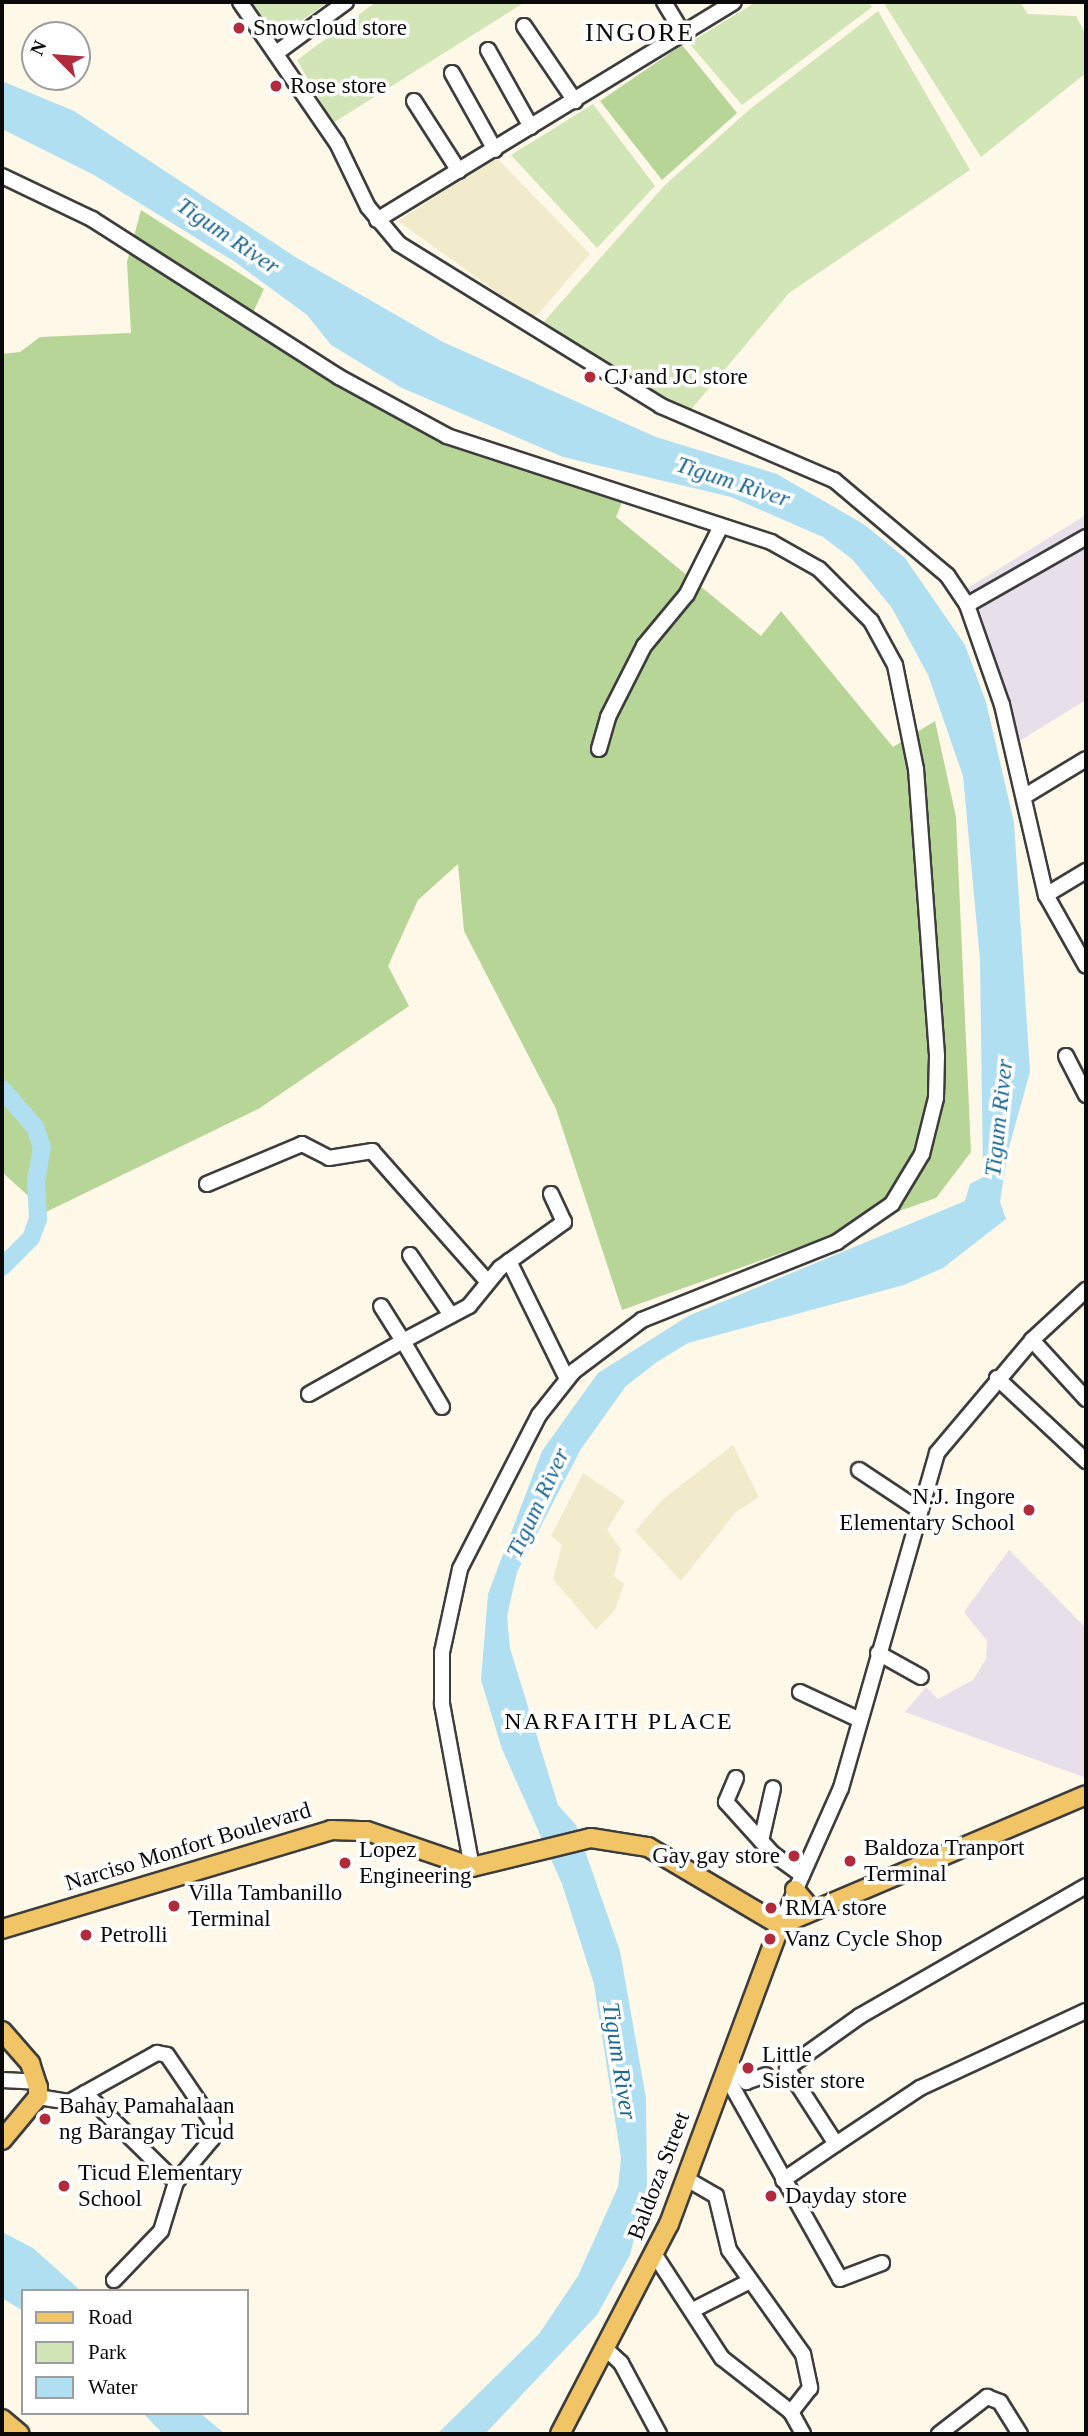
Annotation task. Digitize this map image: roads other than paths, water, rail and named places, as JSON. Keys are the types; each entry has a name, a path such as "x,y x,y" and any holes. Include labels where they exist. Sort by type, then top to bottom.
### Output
{"main road":[{"path":"477,1866 591,1838 648,1847 780,1925 1086,1796"},
{"name":"Narciso Monfort Boulevard","path":"2,1929 331,1830 367,1831 477,1866"},
{"path":"798,1882 812,1910"},
{"name":"Baldoza Street","path":"560,2434 656,2255 780,1925"},
{"path":"2,2031 30,2063 37,2090 2,2140"},
{"path":"2,2419 20,2434"}],"street":[{"path":"240,2 279,51 377,220 399,244 578,360 695,423 834,480 916,544 967,605 1025,796 1046,895 1086,966"},
{"path":"279,51 346,2"},
{"path":"664,2 683,34"},
{"path":"377,220 734,2"},
{"path":"524,26 575,101"},
{"path":"488,50 531,127"},
{"path":"452,73 495,149"},
{"path":"414,101 459,170"},
{"path":"2,176 92,219 399,413 471,444 771,542 819,569 871,621 895,665 916,769 936,1098 922,1154 892,1204 837,1242 642,1320 567,1380 497,1488 460,1569 442,1652 442,1704 477,1866"},
{"path":"599,749 608,717 644,646 687,594 721,526"},
{"path":"981,597 1086,526"},
{"path":"967,605 1086,537"},
{"path":"1025,796 1086,759"},
{"path":"1046,895 1086,871"},
{"path":"1066,1056 1086,1095"},
{"path":"207,1184 302,1144 329,1158 372,1151 488,1282"},
{"path":"309,1394 469,1306 509,1261 564,1222 551,1194"},
{"path":"410,1255 451,1315"},
{"path":"509,1261 567,1380"},
{"path":"780,1925 836,1804 918,1509 937,1453 1032,1340 1086,1290"},
{"path":"381,1306 442,1407"},
{"path":"1032,1340 1086,1399"},
{"path":"998,1378 1086,1461"},
{"path":"859,1470 918,1509"},
{"path":"878,1653 921,1677"},
{"path":"800,1692 860,1720"},
{"path":"736,1778 726,1802 798,1882"},
{"path":"761,1841 773,1788"},
{"path":"836,2144 787,2068 789,2061 1086,1886"},
{"path":"783,2180 920,2088 1086,2011"},
{"path":"2,2080 69,2102 148,2055 167,2055 212,2121 212,2138 176,2182 161,2231 114,2280"},
{"path":"726,2066 746,2082 766,2075"},
{"path":"726,2066 783,2180 840,2279 882,2263"},
{"path":"85,2093 176,2182"},
{"path":"685,2178 716,2196 726,2244 803,2354 810,2388 791,2412"},
{"path":"656,2255 722,2358 791,2412 803,2434"},
{"path":"693,2310 750,2281"},
{"path":"607,2350 621,2364 659,2434"},
{"path":"939,2434 987,2397 1000,2402 1020,2434"}],"water":[{"name":"Tigum River","path":"2,81 74,111 297,258 443,342 656,437 777,474 865,525 905,558 965,645 986,702 1014,822 1030,1072 1008,1151 1000,1202 1006,1219 943,1268 904,1285 688,1343 657,1362 626,1386 581,1449 517,1572 507,1616 510,1648 558,1805 576,1825 620,1951 646,2098 647,2186 630,2255 597,2315 485,2434 437,2434 539,2334 578,2276 618,2187 621,2158 594,1984 562,1884 502,1749 481,1680 488,1594 542,1451 598,1373 688,1316 965,1201 970,1184 983,1177 980,960 963,776 928,675 892,608 852,559 823,537 731,497 563,457 402,388 331,345 307,315 235,262 94,175 2,129"},
{"path":"2,2232 33,2248 79,2289 21,2289 21,2310 2,2298"},
{"path":"145,2415 202,2415 225,2434 163,2434"}],"waterway":[{"path":"2,1089 35,1127 42,1147 36,1180 38,1219 31,1238 2,1267"}],"place":[{"name":"Snowcloud store","path":"239,28"},
{"name":"Rose store","path":"276,86"},
{"name":"CJ and JC store","path":"590,377"},
{"name":"N.J. Ingore Elementary School","path":"1029,1510"},
{"name":"Gay gay store","path":"794,1856"},
{"name":"Baldoza Tranport Terminal","path":"850,1861"},
{"name":"Lopez Engineering","path":"345,1863"},
{"name":"Villa Tambanillo Terminal","path":"174,1906"},
{"name":"RMA store","path":"771,1908"},
{"name":"Petrolli","path":"86,1935"},
{"name":"Vanz Cycle Shop","path":"770,1939"},
{"name":"Little Sister store","path":"748,2068"},
{"name":"Bahay Pamahalaan ng Barangay Ticud","path":"45,2119"},
{"name":"Ticud Elementary School","path":"64,2186"},
{"name":"Dayday store","path":"771,2196"}],"district":[{"name":"INGORE","path":"640,33"},
{"name":"NARFAITH PLACE","path":"619,1722"}]}
